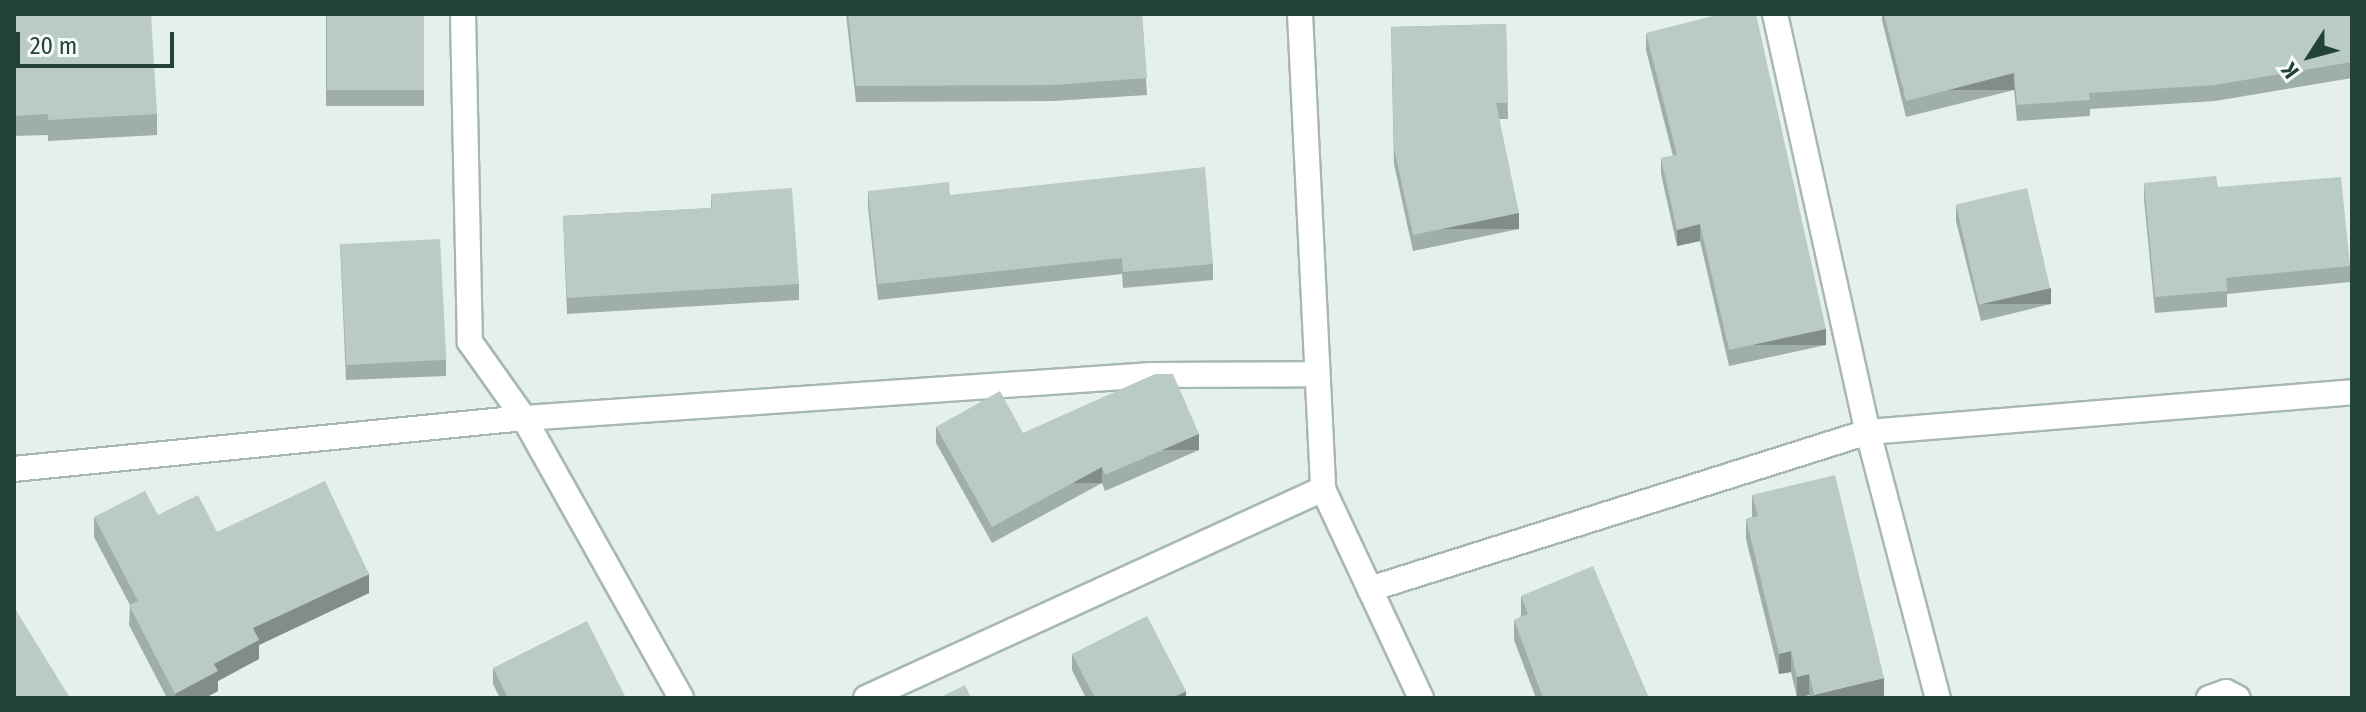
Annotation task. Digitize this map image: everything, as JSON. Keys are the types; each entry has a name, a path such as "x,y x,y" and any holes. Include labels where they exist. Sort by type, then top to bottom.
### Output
{"street":[{"path":"463,14 470,342 524,418 681,698"},
{"path":"1300,14 1323,489 1421,698"},
{"path":"1775,14 1868,432 1938,698"},
{"path":"14,469 524,418 1152,375 1316,374"},
{"path":"1370,589 1868,432 2352,392"},
{"path":"866,698 1323,489"},
{"path":"2209,698 2226,692 2238,698"}],"building":[{"path":"14,14 151,14 157,114 48,120 48,114 14,116"},
{"path":"327,14 424,14 424,90 327,90"},
{"path":"848,14 1142,14 1147,78 1053,85 856,86"},
{"path":"1721,14 1756,14 1826,329 1729,350 1700,224 1677,230 1661,158 1677,155 1646,33"},
{"path":"1884,14 2352,14 2352,62 2215,85 2089,93 2090,100 2017,105 2014,73 1906,101"},
{"path":"1506,24 1508,103 1496,103 1519,213 1413,235 1394,148 1391,27"},
{"path":"1205,167 1213,264 1123,272 1122,258 878,284 868,191 949,182 950,195"},
{"path":"2216,176 2218,187 2341,177 2350,266 2226,278 2227,291 2155,297 2144,183"},
{"path":"792,188 799,284 567,298 563,216 712,208 711,194"},
{"path":"2027,188 2050,288 1979,305 1956,204"},
{"path":"440,239 446,360 346,365 340,244"},
{"path":"1155,374 1173,374 1199,434 1105,475 1102,467 992,527 936,427 1000,391 1023,433"},
{"path":"1835,475 1884,678 1814,695 1809,674 1797,677 1791,651 1779,654 1746,519 1758,516 1752,495"},
{"path":"325,481 369,574 253,628 259,640 214,664 218,671 175,694 129,605 138,601 94,517 145,491 158,515 198,495 217,532"},
{"path":"1593,566 1649,698 1543,698 1514,620 1528,614 1521,596"},
{"path":"14,607 70,698 14,698"},
{"path":"1147,616 1186,691 1172,698 1095,698 1072,654"},
{"path":"587,621 626,698 508,698 493,668"},
{"path":"965,685 971,698 939,698"}]}
